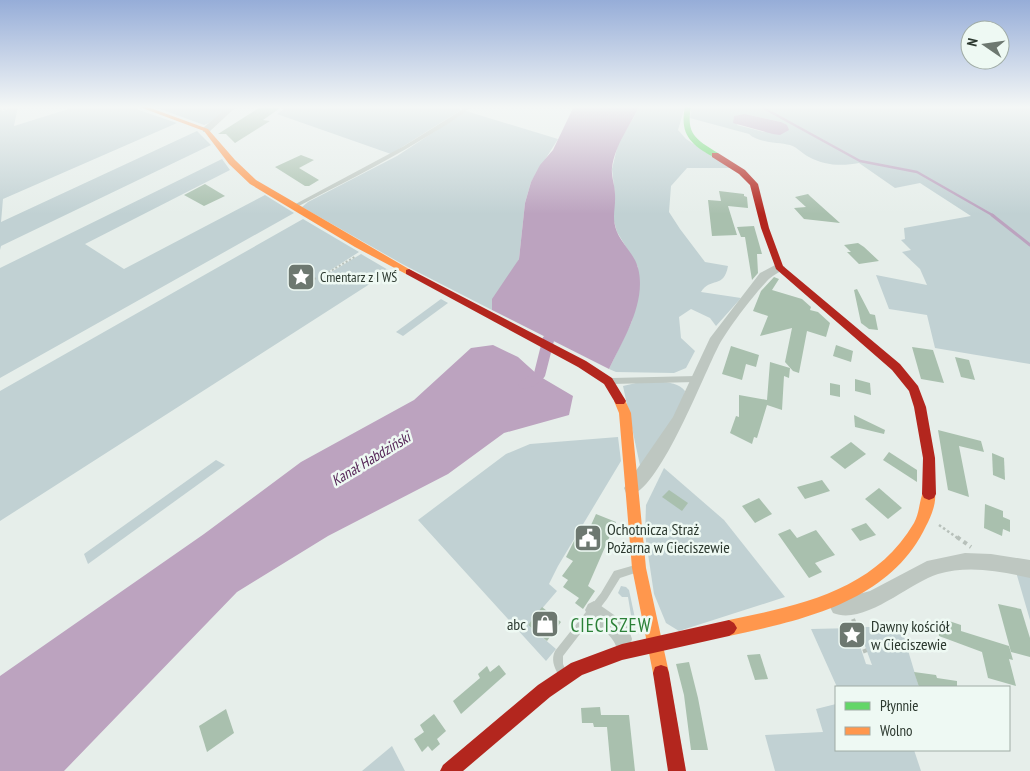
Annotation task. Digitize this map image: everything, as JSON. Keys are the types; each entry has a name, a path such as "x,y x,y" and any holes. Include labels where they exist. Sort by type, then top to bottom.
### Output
{"street":[{"path":"216,142 252,182 293,207 366,250 582,364 608,381 616,392 626,420 639,568 656,645 677,771"},
{"path":"450,771 564,676 605,657 806,611 852,593 891,564 920,527 927,510 930,481 929,458 920,408 914,389 896,367 779,268 765,228 754,184 742,172 696,142"},
{"path":"632,488 645,474 679,420 696,379 715,341 764,276 779,268"},
{"path":"824,605 843,607 859,604 929,569 955,562 979,562 1030,569"},
{"path":"594,610 620,631 623,638"}],"lane":[{"path":"293,207 381,162 415,142"},
{"path":"608,381 696,379"},
{"path":"564,676 558,664 558,654 594,610 617,574 639,568"}],"path":[{"path":"307,276 312,279 319,278 366,250"},
{"path":"927,510 940,526 964,543 979,550"},
{"path":"856,628 866,654"}],"shaded area":[{"path":"0,142 134,142 3,199 1,222 173,142 208,142 211,145 1,246 0,250"},
{"path":"357,142 410,142 391,154"},
{"path":"418,142 556,142 531,182 525,203 519,259 492,310 404,265 302,207 308,202 397,156"},
{"path":"619,142 691,142 730,168 687,168 671,186 669,212 680,229 705,262 728,266 723,278 708,285 701,292 741,298 716,326 710,318 691,309 679,317 681,338 695,351 686,368 674,373 616,372 609,369 632,321 638,267 617,232 612,214 615,196 612,169"},
{"path":"770,142 1030,142 1030,364 935,348 927,315 889,309 876,275 927,285 920,269 902,252 911,250 901,240 905,239 904,228 971,216 920,183 895,188 859,163 847,165 828,164 809,157 790,145"},
{"path":"222,159 230,170 85,244 124,269 265,195 294,213 0,378 0,268"},
{"path":"303,219 359,252 326,273 328,274 361,254 390,271 0,521 0,391"},
{"path":"441,299 448,303 403,336 396,332"},
{"path":"636,383 669,383 681,387 685,391 683,403 641,470 623,386"},
{"path":"618,437 621,461 549,584 557,591 528,625 556,649 546,661 418,520 506,454 530,444"},
{"path":"216,460 225,465 88,564 84,554"},
{"path":"664,468 724,520 785,597 679,631 666,623 654,594 645,534 646,505"},
{"path":"1016,572 1030,575 1030,620"},
{"path":"621,586 629,590 636,623 635,629 627,635 625,631 631,628 632,621 628,597 622,597 618,593"},
{"path":"858,627 901,627 919,686 837,686 811,629 854,628 866,664 872,665"},
{"path":"835,704 835,751 914,751 921,771 775,771 765,735 823,732 816,709"},
{"path":"392,746 405,771 362,771"}],"water":[{"path":"557,142 620,142 616,151 612,171 615,191 615,227 636,263 640,281 639,294 632,320 609,369 492,310 492,299 519,259 525,203 531,182 540,165 553,150"},
{"path":"493,345 518,357 539,376 573,396 569,415 504,433 448,474 328,536 237,592 64,771 0,771 0,676 204,534 301,462 414,400 471,348"}],"building":[{"path":"301,155 314,160 299,168 319,180 309,186 305,186 275,167"},
{"path":"205,184 225,196 204,206 184,195"},
{"path":"719,191 744,194 747,197 748,208 728,206 737,235 712,236 708,200 721,201"},
{"path":"808,194 840,223 804,219 794,208 806,207 795,197"},
{"path":"754,226 762,254 757,254 758,273 752,280 745,237 741,237 737,227"},
{"path":"858,243 879,261 859,264 847,252 851,252 844,245"},
{"path":"774,277 779,279 772,290 802,299 811,307 810,310 818,312 830,323 826,337 807,331 799,373 793,371 785,362 792,328 760,336 768,316 753,311 761,291"},
{"path":"857,289 870,314 875,315 878,330 869,329 861,323 854,290"},
{"path":"836,345 853,351 851,362 833,356"},
{"path":"731,346 759,355 756,367 746,364 742,380 722,374"},
{"path":"912,347 933,350 944,383 921,379"},
{"path":"955,357 969,360 975,380 961,377"},
{"path":"770,362 790,368 789,378 784,376 782,410 767,405 757,438 754,437 752,444 730,433 736,416 739,417 739,395 767,400"},
{"path":"855,379 870,383 871,395 855,391"},
{"path":"830,383 840,385 840,397 830,395"},
{"path":"854,415 885,430 884,434 855,427"},
{"path":"938,430 981,441 984,452 959,446 969,497 948,490"},
{"path":"851,442 866,454 845,469 830,457"},
{"path":"889,452 917,470 917,482 883,460"},
{"path":"992,453 1004,458 1005,480 993,475"},
{"path":"822,480 830,491 805,499 797,487"},
{"path":"879,488 902,508 888,519 865,499"},
{"path":"669,490 688,503 682,511 662,497"},
{"path":"759,498 772,514 755,523 742,506"},
{"path":"985,504 1003,511 1003,517 1010,520 1010,532 1003,529 1002,536 984,528"},
{"path":"596,514 616,522 588,586 595,591 583,609 575,603 579,598 563,587 568,580 562,576 573,561 566,557 575,539 583,543"},
{"path":"866,523 876,535 860,541 851,529"},
{"path":"790,529 797,538 816,530 835,555 815,563 822,572 809,578 778,534"},
{"path":"678,541 686,549 671,552 667,543"},
{"path":"998,604 1021,609 1030,638 1030,657 1011,652"},
{"name":"abc","path":"542,607 561,622 547,641 528,625"},
{"path":"949,621 961,625 961,631 1009,646 1013,660 1009,659 1016,686 988,678 982,652 939,636 938,622 950,626"},
{"path":"760,654 768,679 755,680 747,655"},
{"path":"689,662 708,750 691,750 684,695 676,664"},
{"path":"499,665 506,674 461,714 453,701 480,678 478,674 487,666 490,672"},
{"path":"914,672 936,675 937,678 957,681 957,686 919,686"},
{"path":"600,707 601,715 629,715 635,771 611,771 607,727 594,727 593,723 582,723 581,708"},
{"path":"226,709 234,733 207,752 199,726"},
{"path":"434,714 446,731 437,739 440,744 432,751 428,746 422,752 414,739 424,732 420,725"}],"waterway":[{"path":"825,142 860,161 917,172 994,216"},
{"path":"992,215 1030,245"},
{"name":"Kanał Habdziński","path":"524,385 539,376 549,337"}],"traffic: fast":[{"path":"695,142 715,155"}],"traffic: slow":[{"path":"216,142 232,162 253,182 358,245 409,272"},
{"path":"620,401 625,413 639,568 661,673"},
{"path":"729,628 803,611 848,594 868,581 888,565 915,533 924,516 929,494"}],"traffic: jam":[{"path":"715,155 742,172 754,184 765,228 779,267 896,367 914,389 920,407 929,458 929,494"},
{"path":"409,272 582,364 608,381 620,401"},
{"path":"449,771 544,691 577,669 622,652 729,628"},
{"path":"661,673 677,771"}],"place":[{"name":"Cmentarz z I WŚ","path":"301,277"},
{"name":"Ochotnicza Straż Pożarna w Cieciszewie","path":"588,538"},
{"name":"abc","path":"545,624"},
{"name":"Dawny kościół w Cieciszewie","path":"852,635"}],"district":[{"name":"CIECISZEW","path":"611,625"}]}
